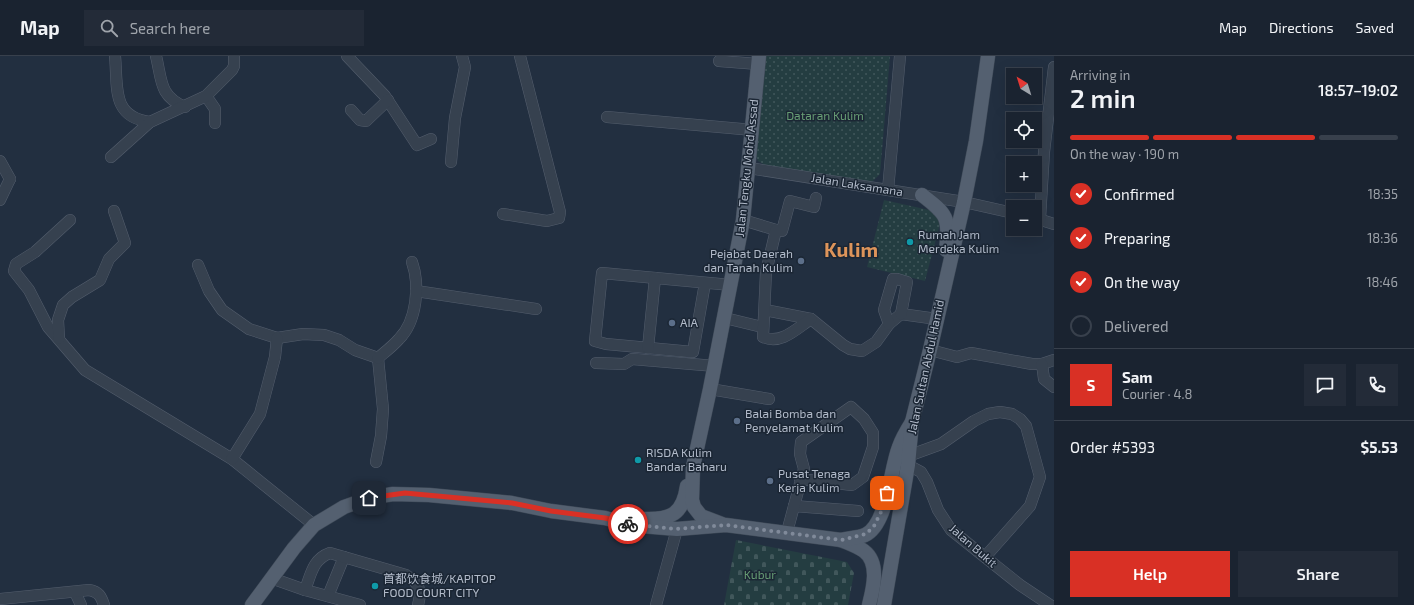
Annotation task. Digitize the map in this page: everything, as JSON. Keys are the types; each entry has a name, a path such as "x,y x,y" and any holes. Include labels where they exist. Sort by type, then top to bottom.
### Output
{"main road":[{"name":"Jalan Sultan Abdul Hamid","path":"884,605 908,461 912,422 964,202 976,141 988,56"},
{"name":"Jalan Tengku Mohd Assad","path":"726,525 701,516 694,507 692,500 693,467 725,318 743,220 759,60"},
{"path":"922,195 941,209 946,220 946,277"},
{"path":"841,540 866,534 879,519 884,506 899,446 912,422"},
{"name":"Jalan Tengku Mohd Assad","path":"605,518 659,519 676,514 683,504 689,475 693,467"},
{"path":"252,605 294,548 314,525 344,507 356,502 379,496 405,493 512,503 551,511 605,518 630,525 676,529 726,525 841,540 865,551 874,567 873,587 869,605"}],"street":[{"path":"115,56 118,93 123,111 132,118 150,122"},
{"path":"156,56 164,91 167,97 185,107"},
{"path":"111,157 150,122 206,96 232,70 234,66 234,56"},
{"path":"347,56 388,100 417,145 431,139"},
{"path":"451,162 455,118 465,67 462,56"},
{"path":"503,214 550,220 559,218 560,212 520,56"},
{"path":"888,190 900,56"},
{"path":"719,61 759,60"},
{"path":"1040,200 1054,67"},
{"path":"206,96 215,109 215,124"},
{"path":"351,110 360,120 366,121 388,100"},
{"path":"607,117 752,130"},
{"path":"0,161 10,178"},
{"name":"Jalan Laksamana","path":"749,168 964,202 1006,211"},
{"path":"0,186 10,178"},
{"path":"0,200 10,178"},
{"path":"743,220 782,232 790,201 814,207 816,198"},
{"path":"59,338 58,320 63,305 72,297 100,280 109,260 125,243 114,211"},
{"path":"70,220 35,252 16,264 14,271 29,290 48,327 59,338 84,370 232,459 314,525"},
{"path":"1042,220 1054,224"},
{"path":"776,230 766,272 765,310 762,327 763,337 769,340 779,340 811,319"},
{"path":"378,358 400,339 410,322 416,291 416,273 412,262"},
{"path":"198,265 209,291 222,310 249,329 277,338 303,334 324,335 340,340 355,350 378,358"},
{"path":"705,283 693,352 606,344 595,341 602,273 731,285"},
{"path":"648,348 655,278"},
{"path":"765,310 811,319 843,345 850,349 862,350 876,342 889,324 901,314 907,282 897,278 893,279 884,310 889,324"},
{"path":"416,291 536,309"},
{"path":"901,314 936,319"},
{"path":"725,318 762,327"},
{"path":"232,459 260,414 276,357 277,338"},
{"path":"930,350 957,357 971,353 1032,364 1042,364 1054,360"},
{"path":"376,462 381,436 383,409 378,358"},
{"path":"596,363 624,364 632,359 715,366"},
{"path":"1042,364 1044,379 1054,387"},
{"path":"710,388 769,399"},
{"path":"788,532 800,479 804,469 800,454 801,442 852,407 864,419 873,433 873,447 863,477 852,485 800,479"},
{"path":"908,461 941,444 974,421 988,414 1000,412 1012,414 1020,419 1026,426 1040,477 1030,506 985,557"},
{"name":"Jalan Bukit","path":"908,461 920,472 927,482 938,510 951,530 1039,601 1050,605"},
{"path":"794,506 858,511"},
{"path":"656,605 676,529"},
{"path":"305,590 314,564 323,556 330,553 406,575 416,581 421,590 418,605"},
{"path":"328,596 344,557"},
{"path":"271,578 305,590 360,605"},
{"path":"0,599 96,591 100,594 104,605"},
{"path":"75,592 81,605"}],"green space":[{"name":"Dataran Kulim","path":"763,56 890,56 880,174 873,181 867,183 765,165 758,161 755,154"},
{"path":"884,200 929,210 936,215 940,224 925,281 867,267"},
{"name":"Kubur","path":"736,540 847,562 854,573 848,605 724,605"}],"way so far":[{"path":"628,524 676,529 726,525 841,540 855,538 866,534 874,526 879,519 887,493"}],"place":[{"name":"Rumah Jam Merdeka Kulim","path":"910,242"},
{"name":"Pejabat Daerah dan Tanah Kulim","path":"801,261"},
{"name":"AIA","path":"672,323"},
{"name":"Balai Bomba dan Penyelamat Kulim","path":"737,421"},
{"name":"RISDA Kulim Bandar Baharu","path":"638,460"},
{"name":"Pusat Tenaga Kerja Kulim","path":"770,481"},
{"name":"首都饮食城/KAPITOP FOOD COURT CITY","path":"375,586"}],"district":[{"name":"Kulim","path":"851,250"}],"route":[{"path":"369,498 405,493 512,503 551,511 605,518 628,524"}]}
